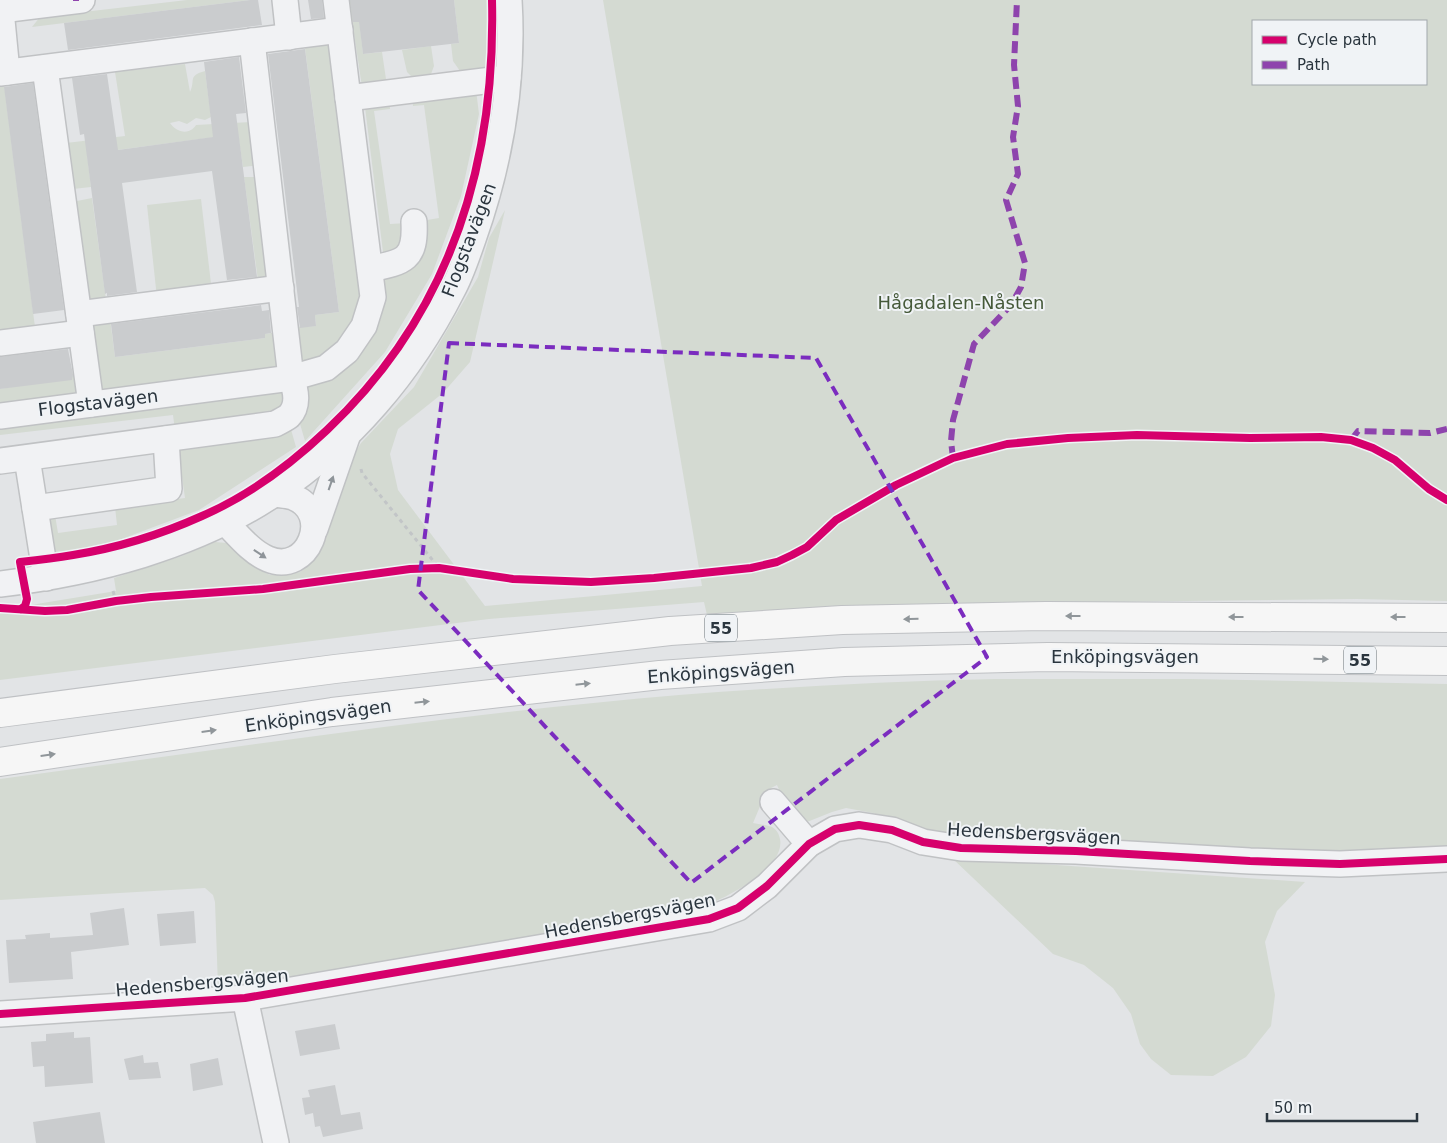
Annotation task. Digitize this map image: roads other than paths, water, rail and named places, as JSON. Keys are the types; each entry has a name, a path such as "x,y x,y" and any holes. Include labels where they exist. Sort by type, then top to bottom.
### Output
{"main road":[{"name":"55","path":"0,713 335,669 670,631 862,620 1046,616 1447,618"},
{"name":"Enköpingsvägen","path":"0,762 332,712 660,676 844,662 1048,657 1447,661"}],"street":[{"path":"82,0 0,7 4,72 340,30"},
{"path":"285,0 289,37"},
{"name":"Flogstavägen","path":"0,416 292,378 326,368 347,351 364,326 373,297 336,0"},
{"name":"Flogstavägen","path":"0,584 46,578 101,566 195,536 274,494 348,435 370,411 396,380 428,335 453,289 485,203 494,172 508,78 510,21 508,0"},
{"path":"0,461 275,424 290,416 296,401 295,388 292,378 252,41"},
{"path":"45,68 91,404"},
{"path":"348,98 508,78"},
{"path":"370,268 400,261 411,252 415,240 414,222"},
{"path":"0,343 80,323 281,288"},
{"path":"224,521 253,549 267,559 282,563 298,558 308,546 315,529 348,435"},
{"path":"35,508 169,489 166,439"},
{"path":"27,458 46,578"},
{"path":"274,494 292,496 305,504 313,515 315,529"},
{"path":"773,802 809,844"},
{"name":"Hedensbergsvägen","path":"0,1014 245,998 709,919 738,908 767,886 809,844 835,830 859,825 892,830 923,842 960,848 1076,851 1340,864 1447,859"},
{"path":"245,998 276,1143"}],"park label":[{"name":"Hågadalen-Nåsten","path":"961,303"}]}
